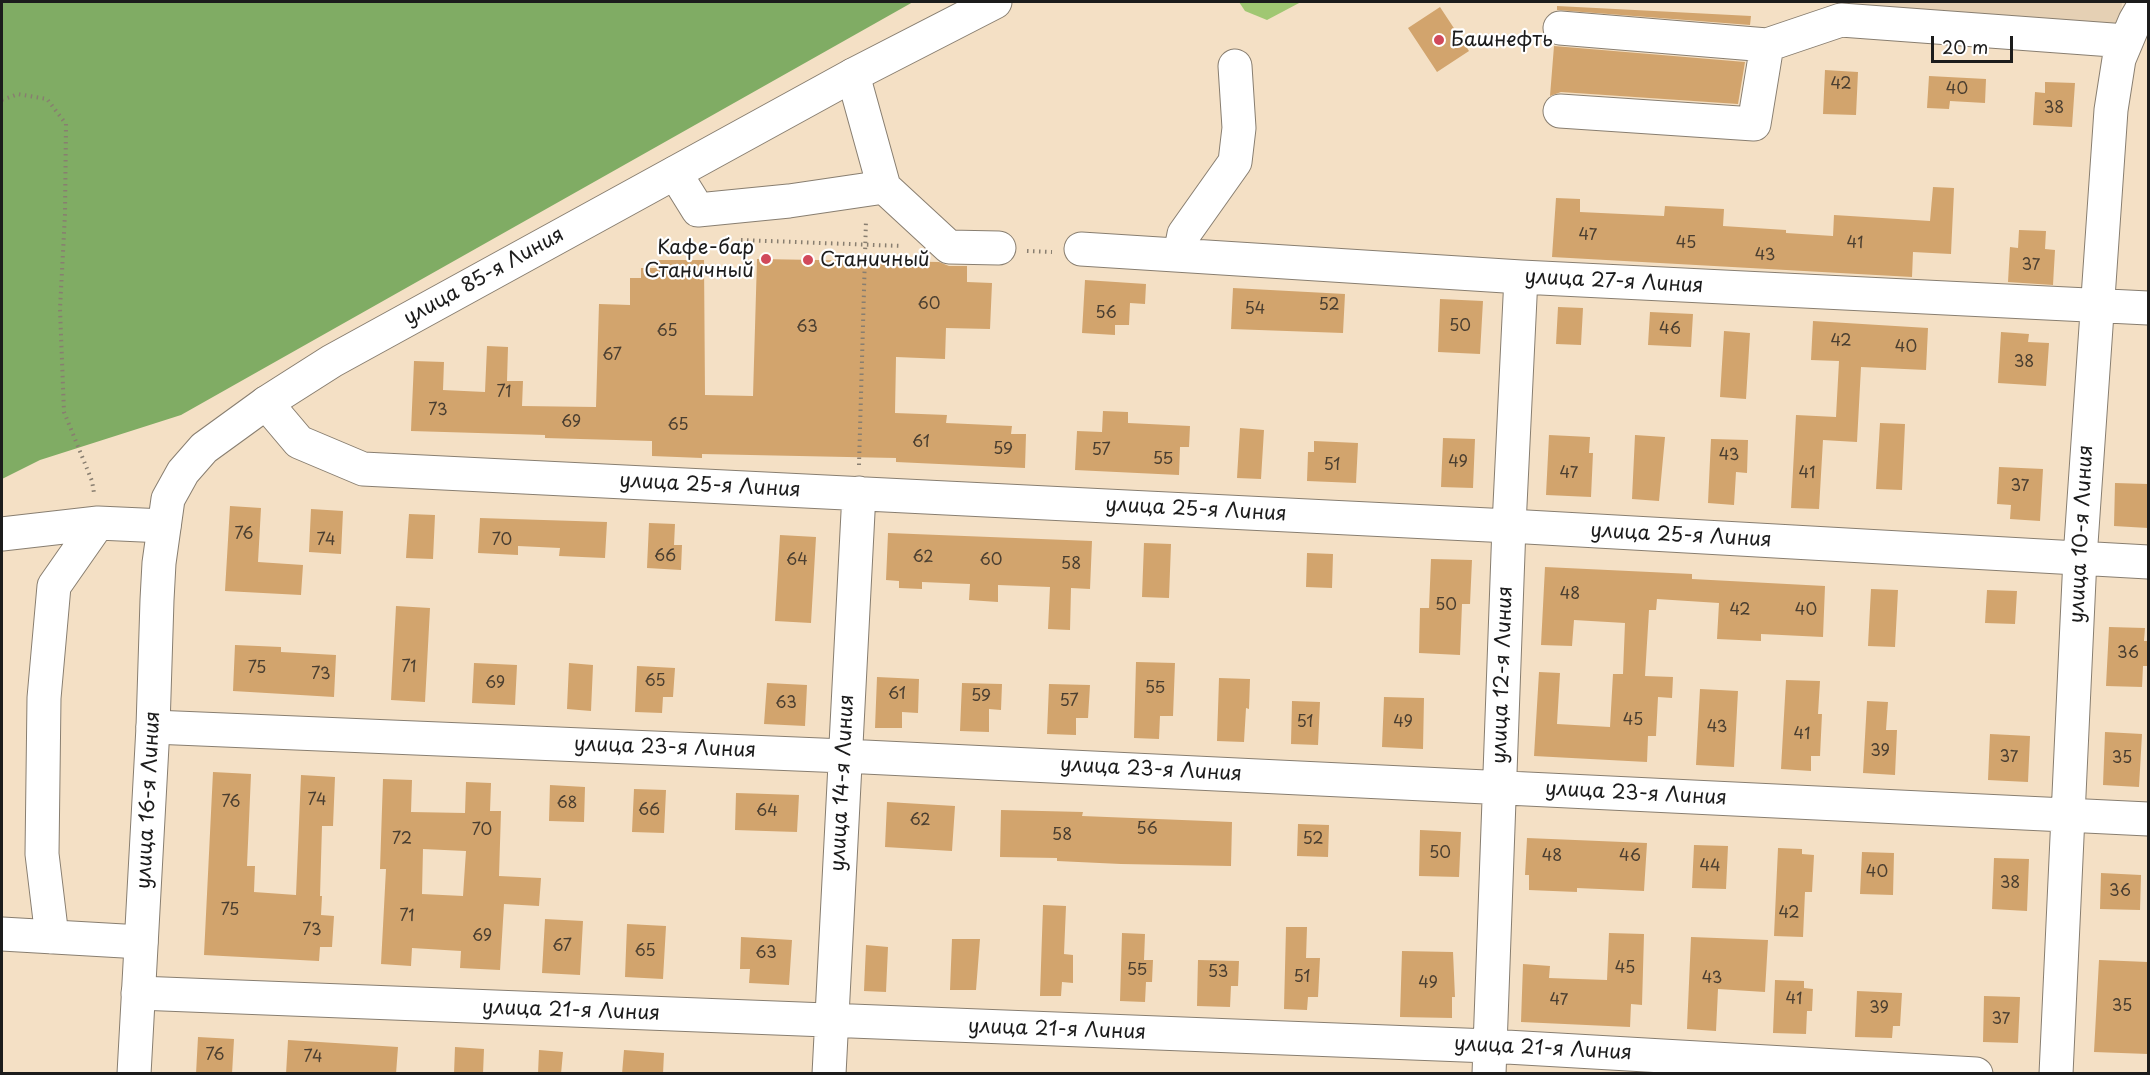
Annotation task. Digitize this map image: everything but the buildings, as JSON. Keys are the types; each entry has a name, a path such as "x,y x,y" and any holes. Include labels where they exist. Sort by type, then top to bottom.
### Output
{"street":[{"name":"улица 85-я Линия","path":"164,526 168,499 183,472 204,448 266,403 332,361 853,75 995,2"},
{"path":"1560,28 1767,45 1841,20 2139,21"},
{"name":"улица 10-я Линия","path":"2056,1074 2080,558 2111,110 2119,59 2139,21"},
{"path":"1560,111 1754,124 1767,45"},
{"path":"1180,255 1184,234 1235,162 1239,128 1235,66"},
{"path":"853,75 875,188 950,247 999,248"},
{"path":"675,173 698,210 789,201 875,188"},
{"name":"улица 27-я Линия","path":"1081,249 1521,277 2148,308"},
{"name":"улица 12-я Линия","path":"1489,1060 1509,526 1521,277"},
{"name":"улица 25-я Линия","path":"266,403 299,442 363,469 1509,526 2148,562"},
{"name":"улица 14-я Линия","path":"829,1074 859,493"},
{"path":"52,937 42,854 44,698 54,586 98,523"},
{"path":"2,534 98,523 164,526"},
{"name":"улица 16-я Линия","path":"134,1074 153,727 157,600 164,526"},
{"name":"улица 23-я Линия","path":"153,727 844,756 2148,819"},
{"path":"2,934 141,942"},
{"name":"улица 21-я Линия","path":"138,993 832,1021 1489,1060 1976,1074"}],"path":[{"path":"2,100 18,94 47,99 66,124 65,214 60,309 64,412 92,481 98,523"},
{"path":"859,493 865,246 875,188"},
{"path":"741,240 865,246 950,247"},
{"path":"999,248 1042,253 1081,249"}],"shaded area":[{"path":"1834,2 2122,2 2120,27"}],"green space":[{"path":"2,2 913,2 181,415 40,460 2,479"},
{"path":"1239,2 1301,2 1267,20 1245,11"}],"place":[{"name":"Башнефть","path":"1439,40"},
{"name":"Кафе-бар Станичный","path":"766,259"},
{"name":"Станичный","path":"808,260"}]}
